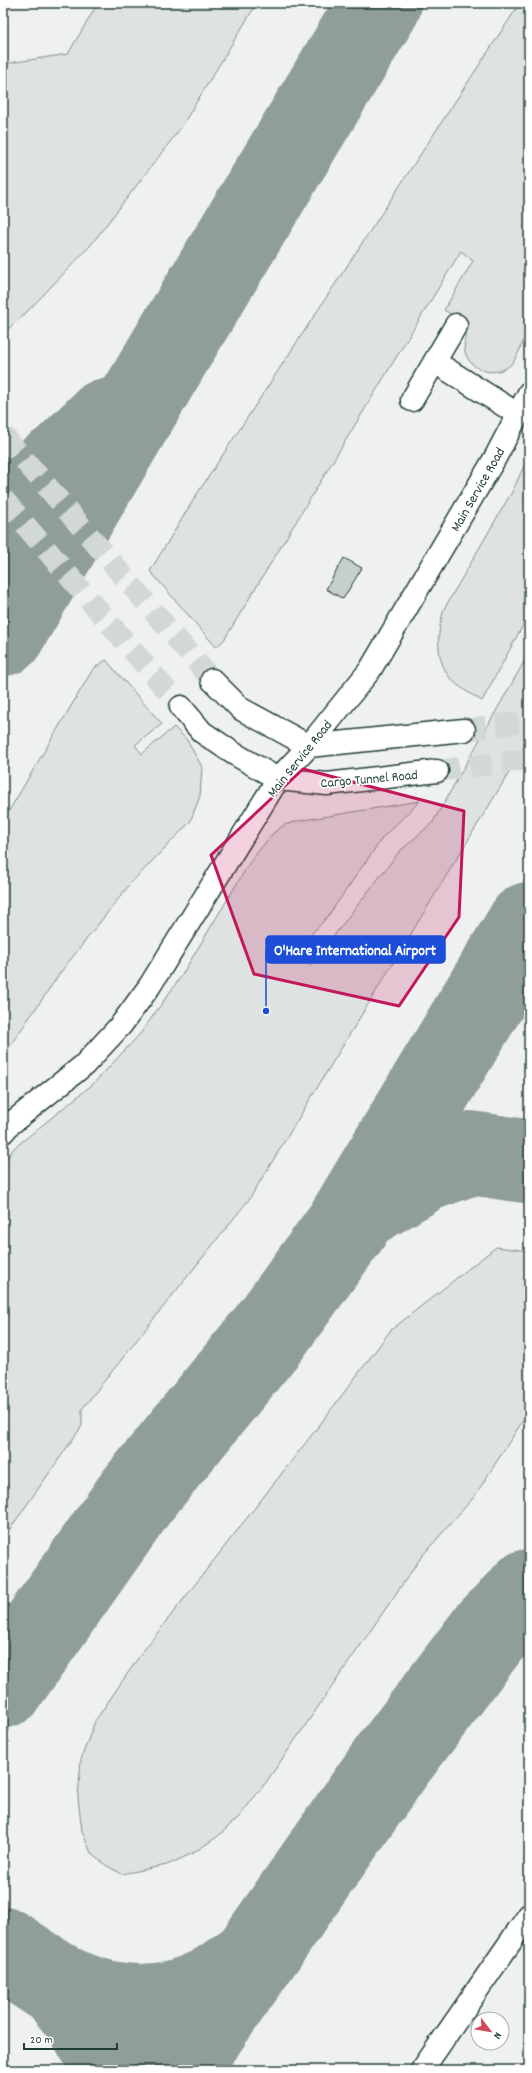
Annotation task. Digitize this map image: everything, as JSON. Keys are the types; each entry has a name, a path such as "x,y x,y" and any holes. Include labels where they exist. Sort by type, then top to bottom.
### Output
{"lane":[{"path":"412,400 456,325"},
{"path":"435,362 519,415"},
{"name":"Main Service Road","path":"3,1132 9,1125 84,1066 121,1025 149,987 278,779 309,746 370,670 495,458 519,415 529,393"},
{"path":"212,680 241,709 309,746 464,730"},
{"name":"Cargo Tunnel Road","path":"181,707 202,732 233,753 278,779 327,784 437,771"},
{"path":"422,2070 529,1915"}],"highlighted area":[{"path":"303,769 464,811 459,917 399,1006 254,974 211,855"}],"shaded area":[{"path":"3,3 529,3 529,2070 3,2070"},
{"path":"98,3 257,3 180,129 90,246 23,316 3,333 3,64 68,54"},
{"path":"520,3 529,3 529,327 518,353 514,361 509,366 495,372 481,370 470,361 466,355 464,343 469,325 444,310 473,261 461,251 224,640 216,647 150,571 197,494"},
{"path":"529,455 529,614 482,701 467,692 452,680 446,672 440,657 439,649 440,624 444,609 513,490"},
{"path":"529,653 529,738 526,745 250,1198 82,1409 82,1426 3,1539 3,1165 13,1149 93,1084 140,1034 180,978 250,862 272,834 284,825 298,821 420,801 383,837 328,916 294,953 311,965 399,852 433,822"},
{"path":"106,660 162,724 135,745 142,754 174,727 187,740 202,767 200,796 190,822 130,884 63,969 3,1056 3,821 93,669"},
{"path":"496,1247 529,1251 529,1411 474,1497 422,1556 267,1781 238,1818 217,1837 193,1853 167,1865 122,1874 107,1866 91,1853 82,1831 78,1798 81,1759 95,1721 143,1651 318,1427 391,1330"}],"building":[{"path":"344,558 362,568 343,599 326,589"}],"taxiway":[{"path":"3,634 182,331 380,3"},
{"path":"3,504 64,462 107,420"},
{"path":"3,1686 136,1497 270,1332 347,1226 529,924"},
{"path":"357,1210 424,1170 470,1153 525,1161"},
{"path":"176,2070 392,1761 489,1633 529,1591"},
{"path":"3,1949 58,1985"},
{"path":"113,2070 90,2024 67,1994 58,1985 77,1993 114,2004 133,2006 171,2003 210,1989 251,1961"}],"tunnel":[{"path":"3,435 212,680"},
{"path":"3,499 181,707"},
{"path":"464,730 529,721"},
{"path":"437,771 529,759"}],"place":[{"name":"O'Hare International Airport","path":"266,1011"}]}
